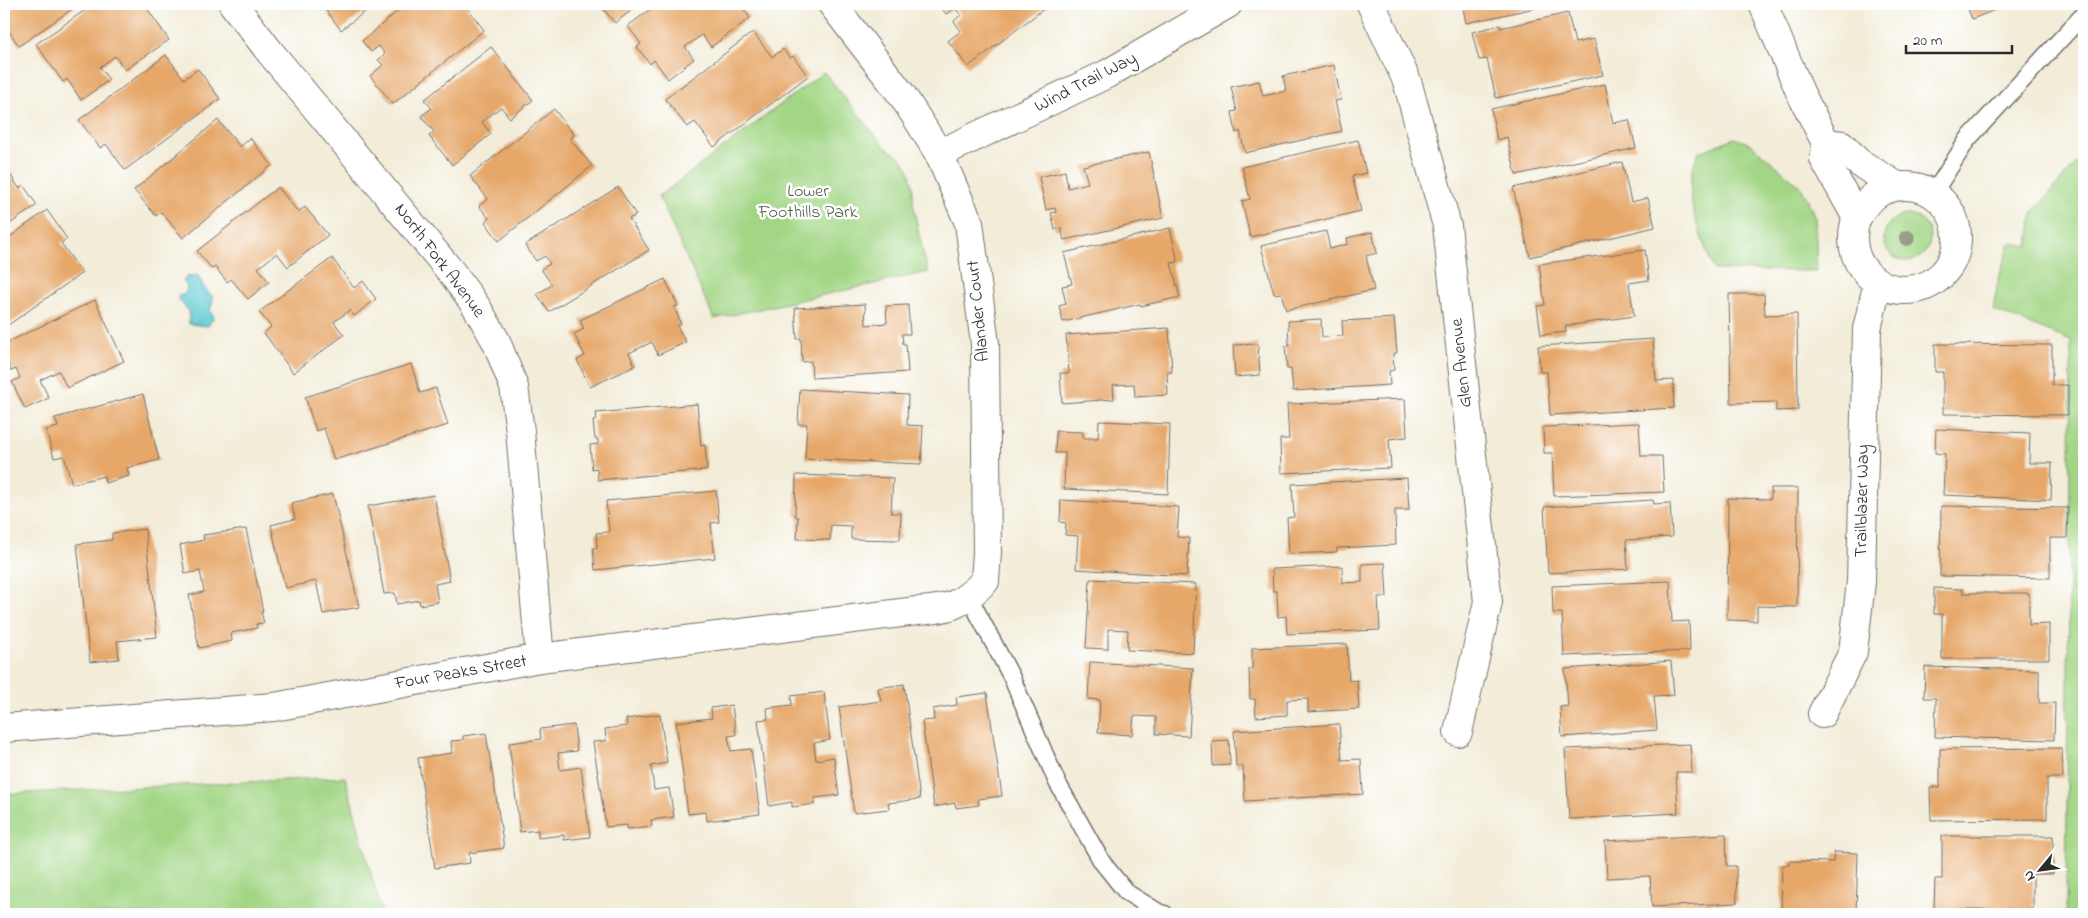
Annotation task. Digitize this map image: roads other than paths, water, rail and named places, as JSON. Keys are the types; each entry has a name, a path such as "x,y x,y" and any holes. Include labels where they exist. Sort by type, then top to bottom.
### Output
{"street":[{"name":"North Fork Avenue","path":"233,4 270,52 452,272 476,306 496,340 514,387 520,431 540,658"},
{"name":"Alander Court","path":"832,4 902,95 939,154 969,223 985,344 987,552 985,581 969,597 943,610 917,611"},
{"name":"Wind Trail Way","path":"939,154 1107,74 1228,4"},
{"name":"Glen Avenue","path":"1371,4 1407,81 1447,226 1488,602 1458,732"},
{"path":"1763,4 1800,92 1826,143 1824,159 1857,218"},
{"path":"1826,143 1842,145 1858,162 1896,186 1919,188 1933,194 1945,205 1954,219 1957,235 1956,251 1949,266 1938,278 1925,286 1909,290 1893,289 1878,282 1867,273 1859,261 1854,247 1853,233 1857,218 1866,206 1882,193 1896,186"},
{"name":"Trailblazer Way","path":"1822,714 1853,652 1861,582 1867,329 1878,282"},
{"name":"Four Peaks Street","path":"4,724 274,707 540,658 917,611"}],"lane":[{"path":"1933,194 1968,139 2084,14"},
{"path":"969,597 1011,676 1057,782 1102,862 1126,892 1160,913 1165,914"}],"water":[{"path":"197,275 213,298 210,310 214,317 208,326 189,324 189,311 179,300 178,296 186,292 187,287 183,281 187,277"}],"park label":[{"name":"Lower Foothills Park","path":"808,202"}]}
